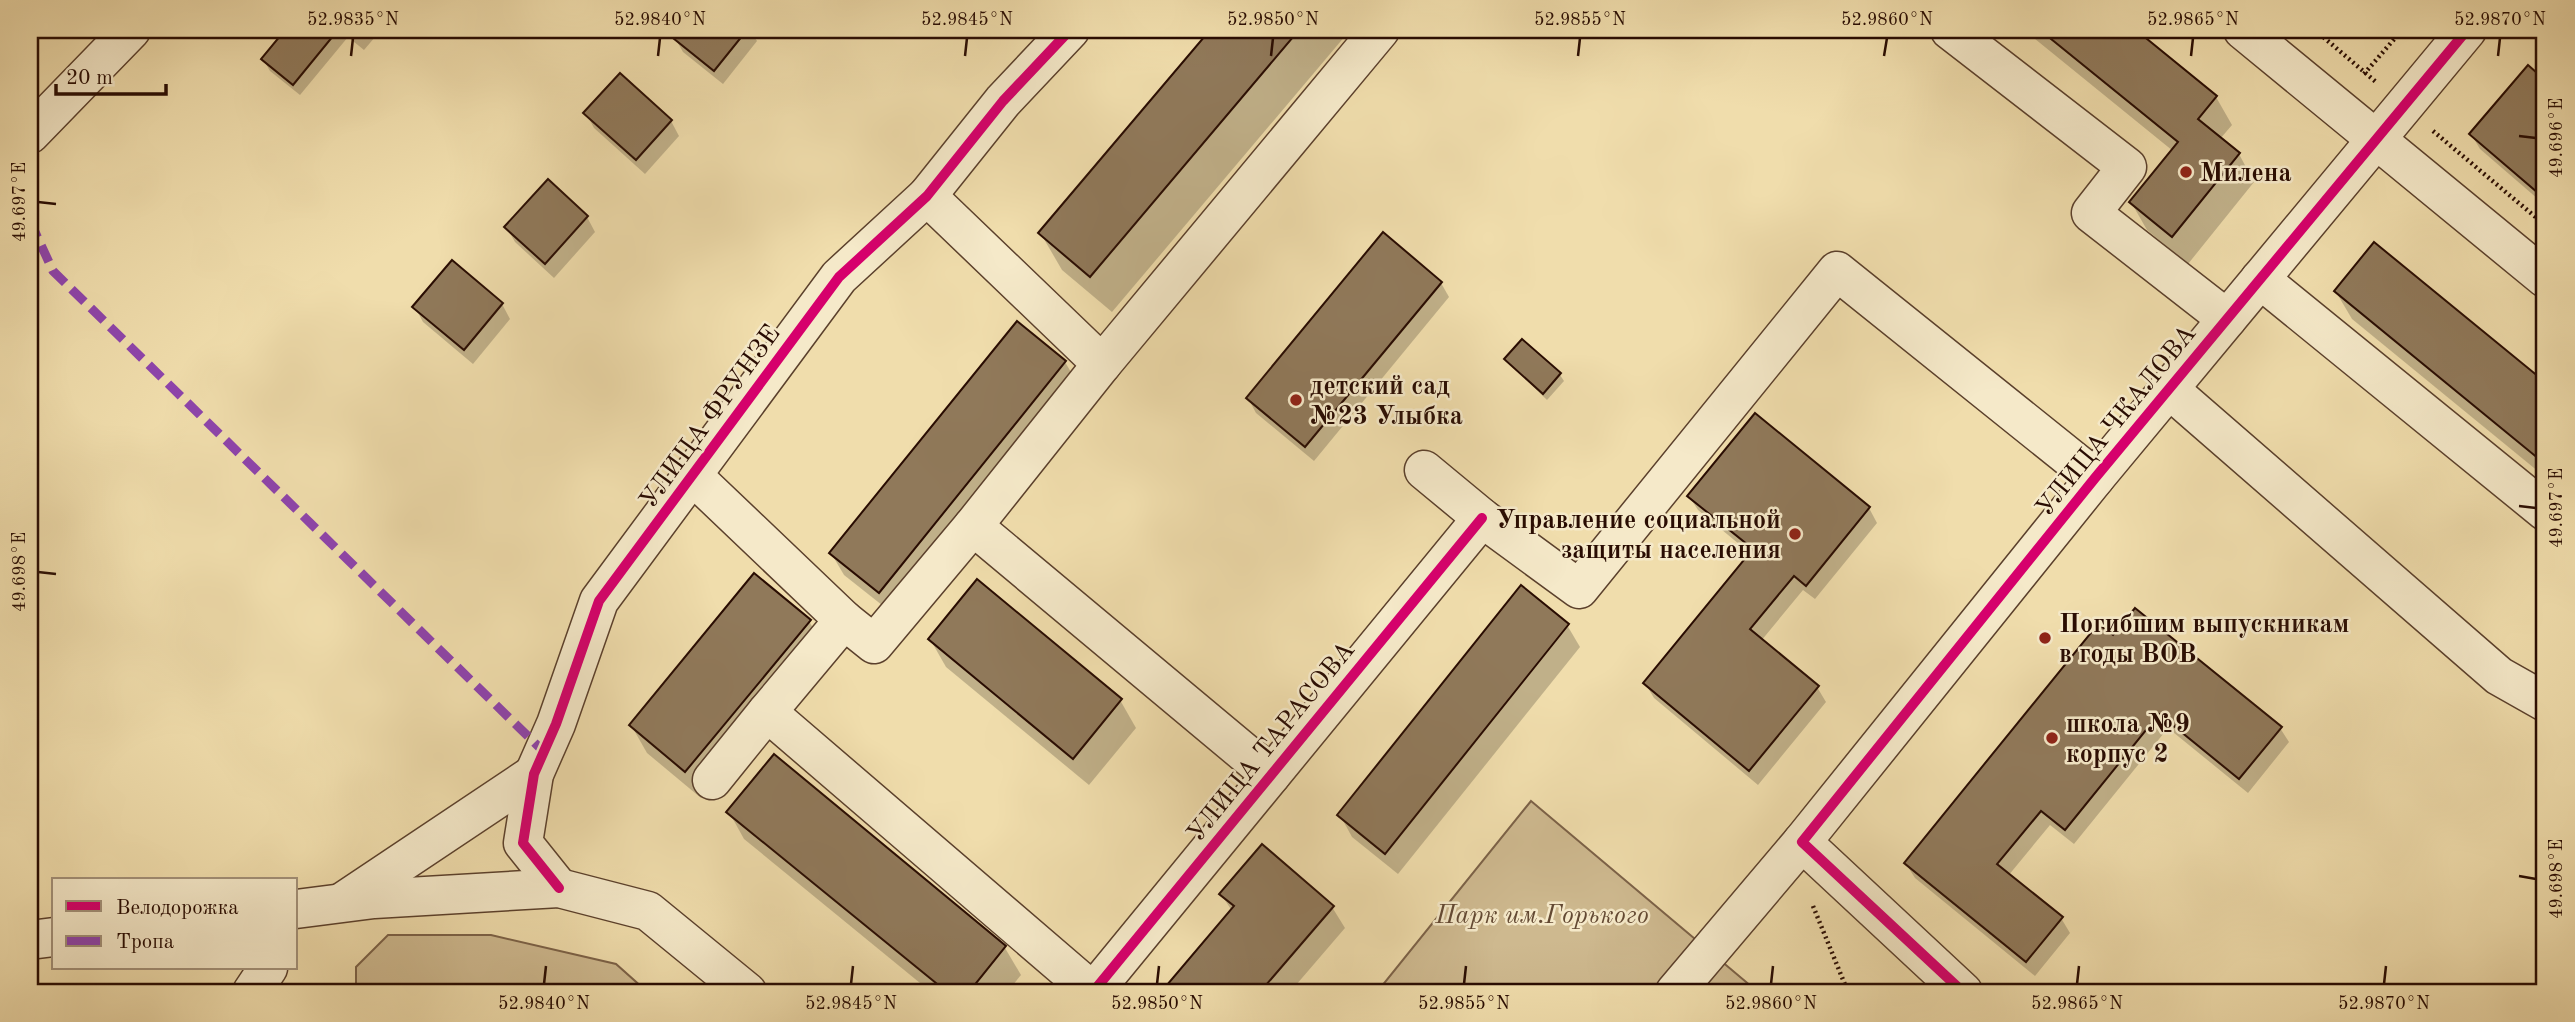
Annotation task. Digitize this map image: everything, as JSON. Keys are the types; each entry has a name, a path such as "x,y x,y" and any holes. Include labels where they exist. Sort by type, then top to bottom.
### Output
{"street":[{"path":"30,134 131,30"},
{"name":"УЛИЦА ФРУНЗЕ","path":"559,888 523,843 534,774 556,724 599,601 694,477 839,277 926,196 1003,101 1070,30"},
{"path":"694,477 844,620 874,644 973,526 1101,364 1380,30"},
{"path":"1950,30 2127,167 2091,213 2227,319"},
{"path":"2244,30 2545,278"},
{"name":"УЛИЦА ЧКАЛОВА","path":"1675,992 1802,842 2095,478 2467,30"},
{"path":"926,196 1101,364"},
{"path":"1424,470 1482,518 1579,589 1837,271 2095,478"},
{"path":"2260,279 2545,511"},
{"path":"2169,389 2499,676 2545,702"},
{"name":"УЛИЦА ТАРАСОВА","path":"1093,992 1482,518"},
{"path":"973,526 1271,775"},
{"path":"712,780 844,620"},
{"path":"768,712 1093,992"},
{"path":"309,911 534,774"},
{"path":"1802,842 1963,992"},
{"path":"309,911 559,888 648,911 747,992"},
{"path":"30,940 52,937"},
{"path":"252,992 267,970"}],"path":[{"path":"2336,107 2402,30"},
{"path":"2540,30 2545,34"},
{"path":"1812,903 1849,992"}],"green space":[{"name":"Парк им.Горького","path":"1531,801 1758,992 1377,992"},
{"path":"388,935 491,935 616,964 643,988 656,992 356,992 356,967"}],"building":[{"path":"285,30 338,30 293,85 261,59"},
{"path":"663,30 747,30 714,71"},
{"path":"1210,30 1299,30 1090,277 1038,233"},
{"path":"2040,30 2136,30 2217,96 2198,119 2240,153 2172,237 2129,202 2178,142"},
{"path":"2528,65 2545,80 2545,199 2469,134"},
{"path":"620,73 672,120 636,160 583,113"},
{"path":"548,179 588,216 545,264 504,227"},
{"path":"1383,232 1442,282 1305,447 1246,398"},
{"path":"2374,242 2545,382 2545,464 2334,291"},
{"path":"452,260 503,303 464,350 412,307"},
{"path":"1017,321 1066,361 879,593 829,553"},
{"path":"1522,339 1561,373 1543,394 1504,359"},
{"path":"1755,413 1870,507 1806,586 1794,576 1750,629 1819,686 1749,771 1643,683 1753,549 1687,496"},
{"path":"754,573 811,620 685,772 629,725"},
{"path":"977,579 1122,699 1073,759 928,639"},
{"path":"1521,585 1569,624 1385,854 1337,815"},
{"path":"2135,608 2282,727 2239,779 2159,714 2065,830 2041,811 1997,864 2063,917 2026,962 1904,863 2098,624 2113,635"},
{"path":"774,754 1006,946 969,992 947,992 726,812"},
{"path":"1262,844 1334,906 1260,992 1161,992 1234,906 1219,894"}],"marked path":[{"path":"30,221 53,271 544,752"}],"cycle path":[{"path":"559,888 523,843 534,774 556,724 599,601 839,277 927,196 1003,101 1070,30"},
{"path":"1963,992 1802,842 2095,478 2467,30"},
{"path":"1093,992 1482,518"}],"place":[{"name":"Милена","path":"2186,172"},
{"name":"детский сад №23 Улыбка","path":"1296,400"},
{"name":"Управление социальной защиты населения","path":"1795,534"},
{"name":"Погибшим выпускникам в годы ВОВ","path":"2045,638"},
{"name":"школа №9 корпус 2","path":"2052,738"}]}
